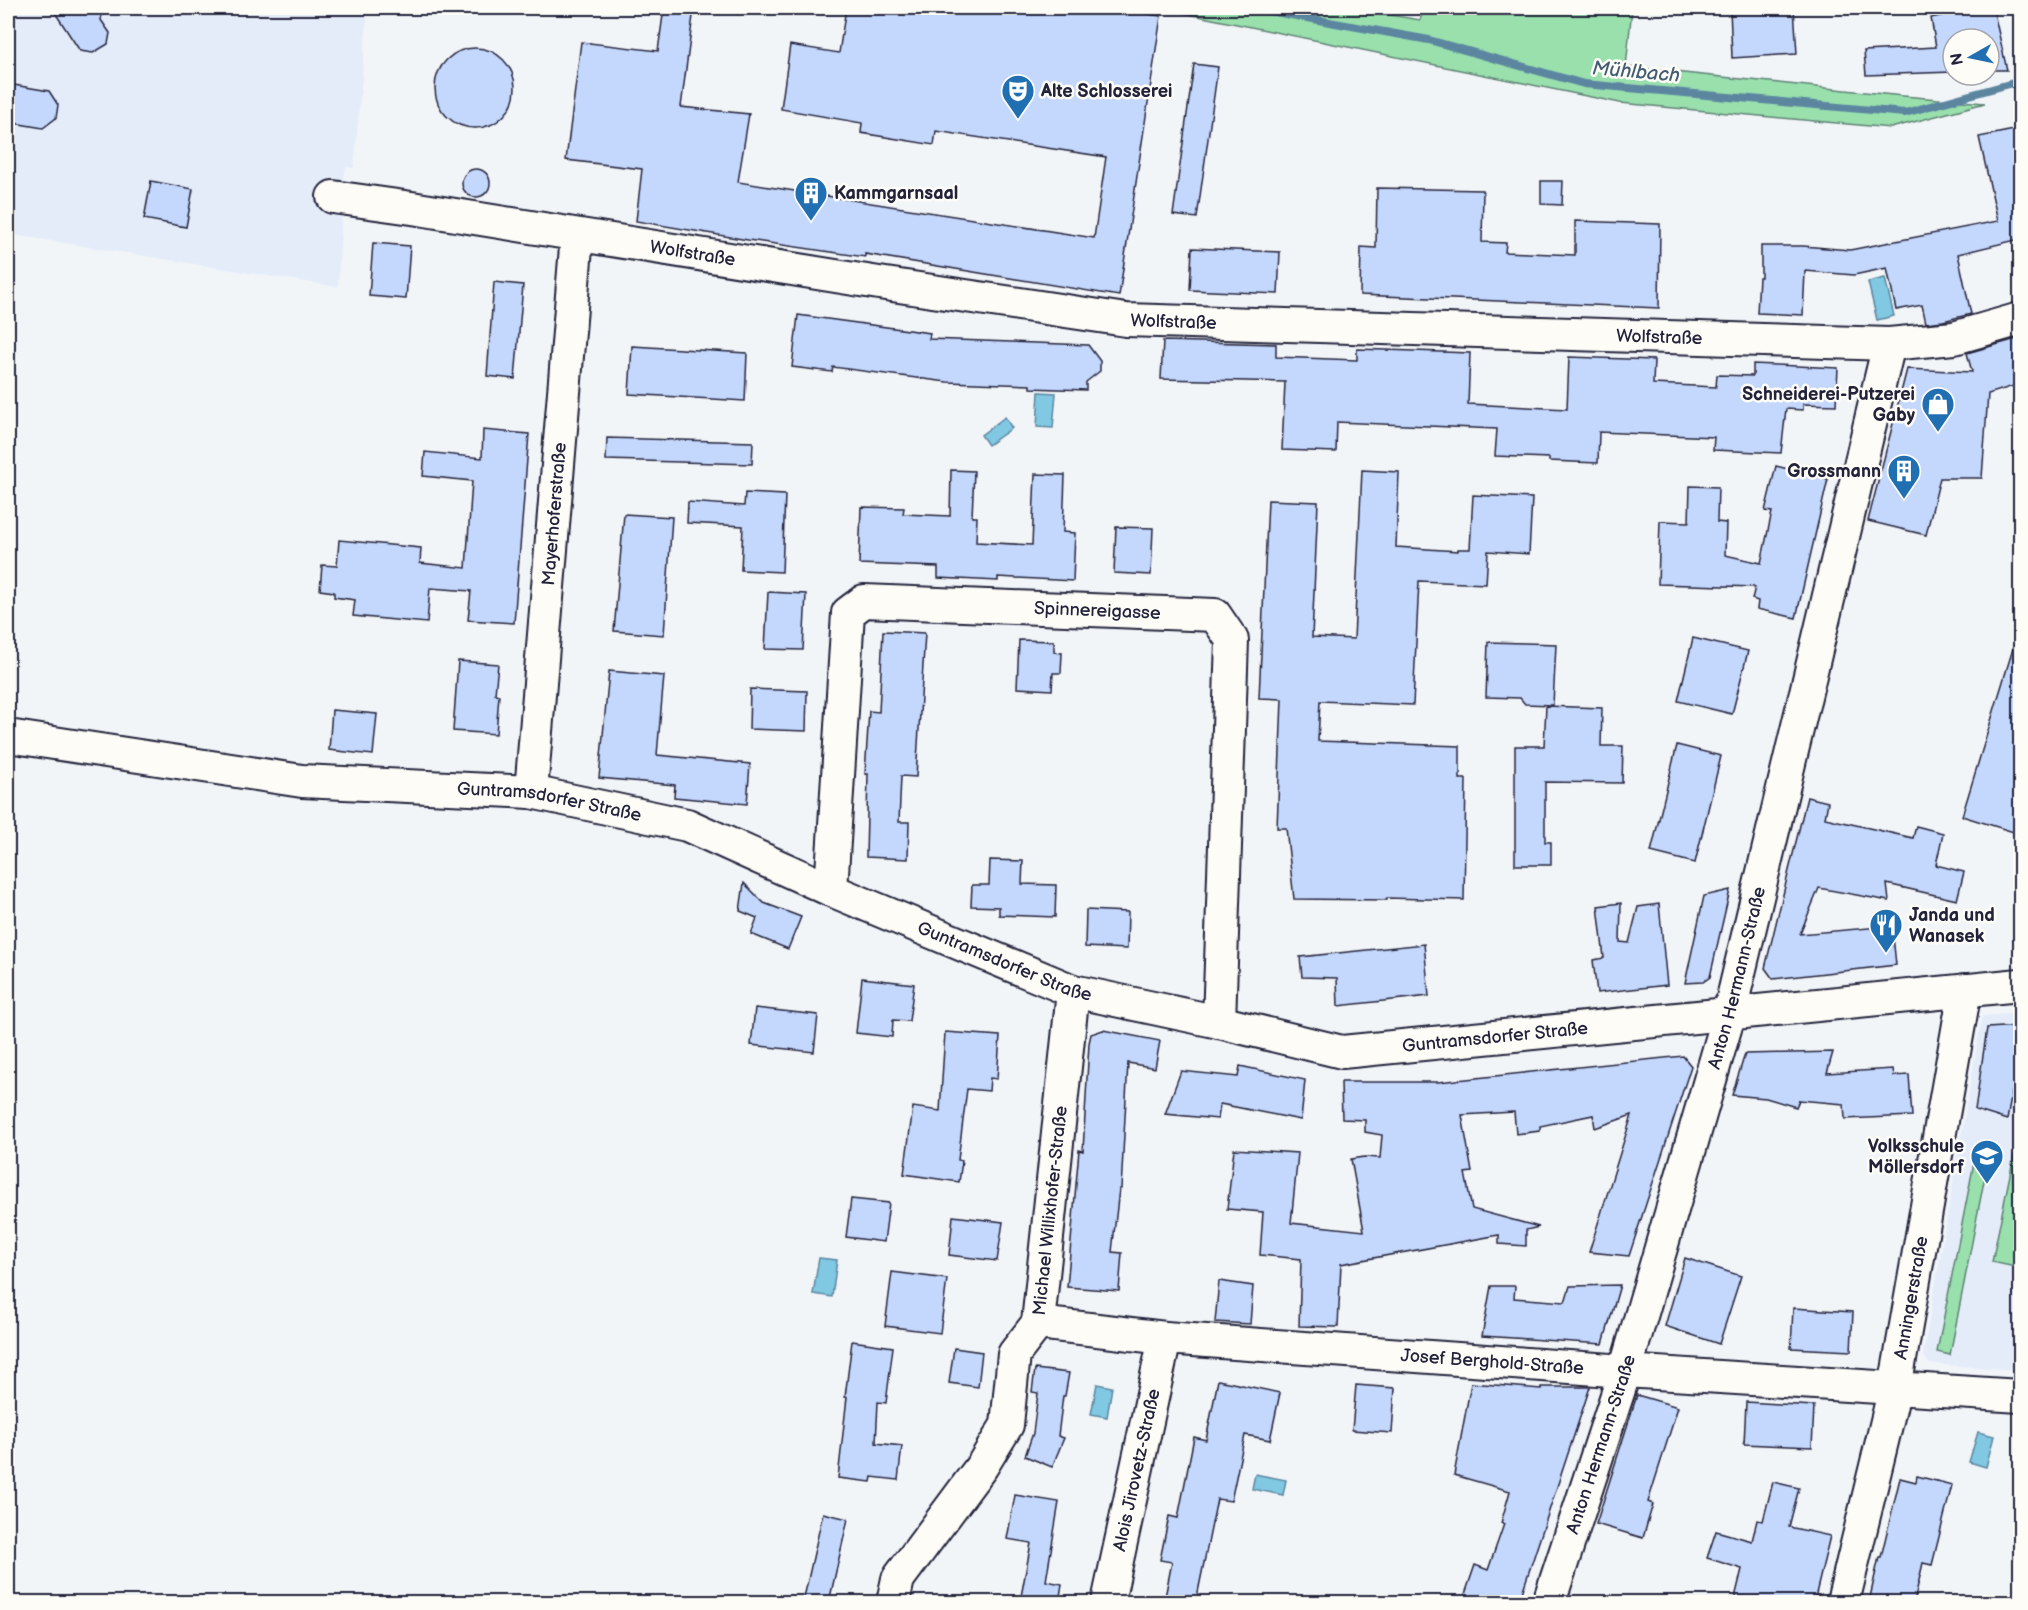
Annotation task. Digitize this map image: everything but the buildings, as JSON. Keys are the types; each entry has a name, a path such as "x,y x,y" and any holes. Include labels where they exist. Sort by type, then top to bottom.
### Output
{"street":[{"name":"Wolfstraße","path":"333,197 1126,320 1888,344 1954,338 2020,319"},
{"name":"Mayerhoferstraße","path":"531,792 577,235"},
{"name":"Anton Hermann-Straße","path":"1549,1602 1625,1371 1729,1015 1888,344"},
{"name":"Spinnereigasse","path":"831,890 848,613 864,601 1215,615 1232,640 1219,1022"},
{"name":"Guntramsdorfer Straße","path":"8,736 302,781 531,792 687,825 831,890 1073,992 1219,1022 1342,1052 2020,985"},
{"name":"Anningerstraße","path":"1843,1602 1895,1388 1965,990"},
{"name":"Michael Willixhofer-Straße","path":"892,1602 898,1579 982,1466 1007,1425 1014,1354 1038,1323 1073,992"},
{"name":"Josef Berghold-Straße","path":"1038,1323 1165,1338 2020,1396"},
{"name":"Alois Jirovetz-Straße","path":"1108,1602 1165,1338"}],"shaded area":[{"path":"8,8 368,8 354,168 346,167 343,185 338,287 8,234"},
{"name":"Volksschule Möllersdorf","path":"2020,1013 2020,1370 1929,1364 1923,1355 1982,1016"}],"green space":[{"path":"1159,8 1348,8 1420,20 1424,8 1632,8 1626,67 1985,103 1891,128 1620,103"},
{"path":"1977,1147 1990,1150 1950,1355 1937,1352"},
{"path":"2014,1155 2020,1156 2020,1268 1992,1262"}],"water":[{"path":"1885,278 1894,316 1877,320 1868,282"},
{"path":"1039,392 1056,393 1053,428 1037,427"},
{"path":"1005,417 1012,428 988,445 981,435"},
{"path":"819,1258 837,1260 832,1297 813,1294"},
{"path":"1097,1384 1112,1387 1107,1417 1091,1414"},
{"path":"1978,1432 1994,1436 1986,1467 1969,1462"},
{"path":"1255,1474 1286,1480 1283,1495 1252,1489"}],"waterway":[{"name":"Mühlbach","path":"1252,8 1429,40 1584,84 1905,113 2013,83 2020,88"}],"place":[{"name":"Alte Schlosserei","path":"1018,120"},
{"name":"Kammgarnsaal","path":"811,222"},
{"name":"Schneiderei-Putzerei Gaby","path":"1938,433"},
{"name":"Grossmann","path":"1904,500"},
{"name":"Janda und Wanasek","path":"1886,954"},
{"name":"Volksschule Möllersdorf","path":"1987,1185"}]}
